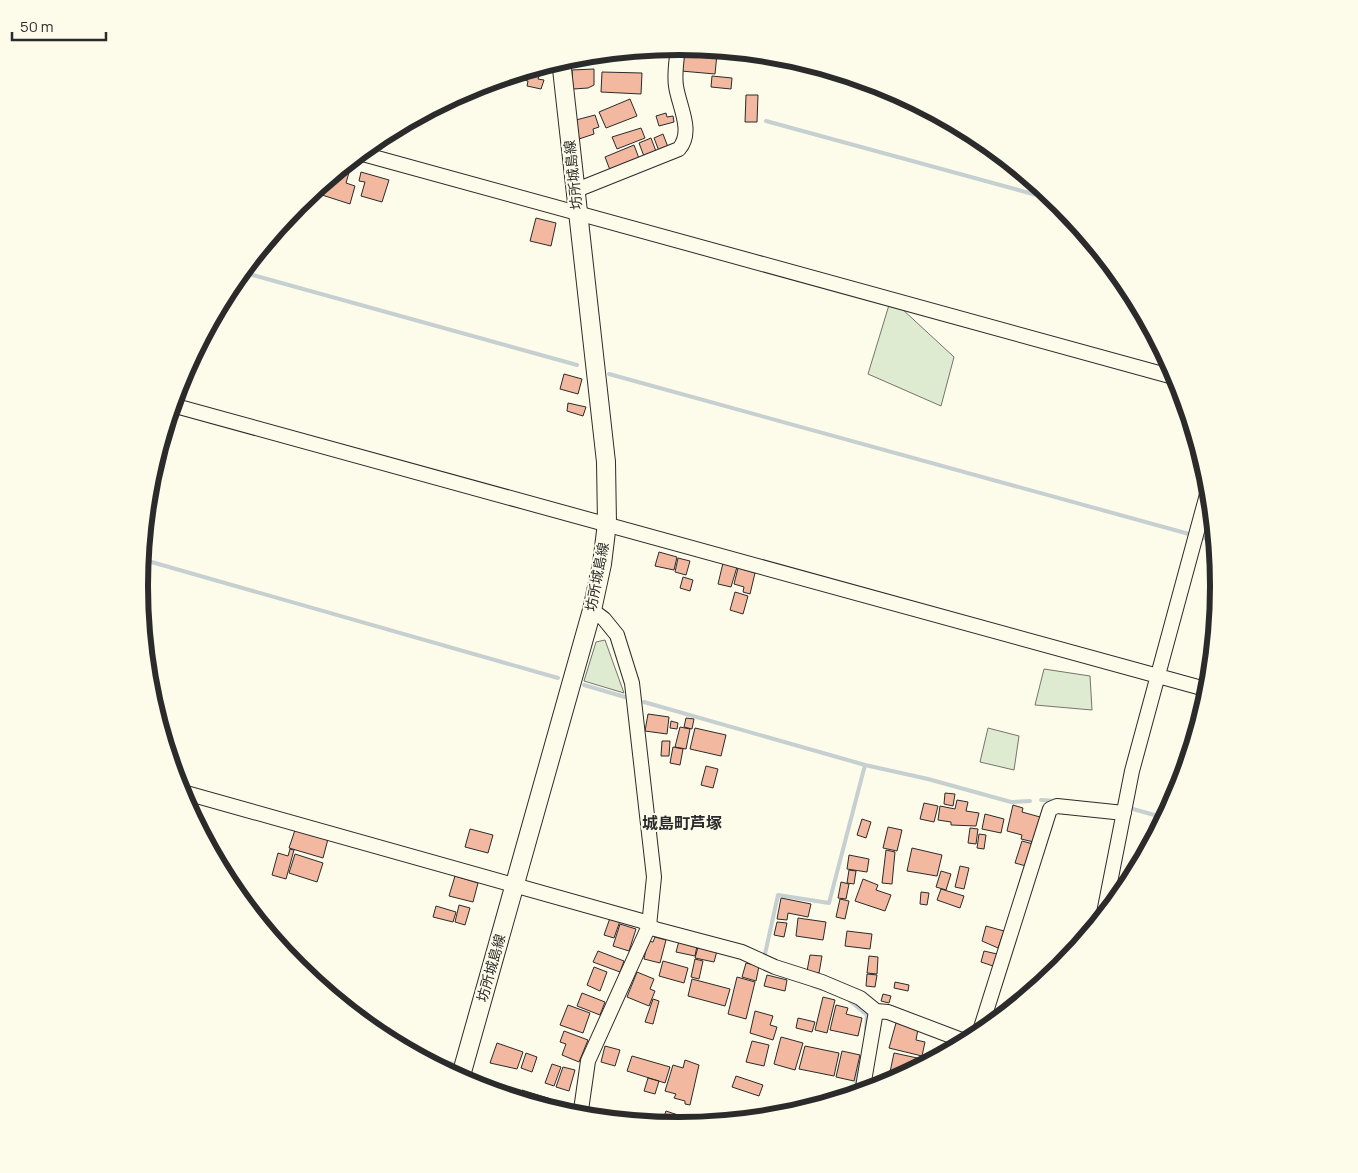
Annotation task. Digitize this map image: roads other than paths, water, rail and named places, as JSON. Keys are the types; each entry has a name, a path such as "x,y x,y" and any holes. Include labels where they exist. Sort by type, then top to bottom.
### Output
{"main road":[{"name":"坊所城島線","path":"462,1071 592,610 602,564 607,523 606,462 574,191 562,68"}],"street":[{"path":"574,191 679,149 685,141 686,131 676,84 678,55"},
{"path":"369,156 1167,375"},
{"path":"179,407 1200,687"},
{"path":"1106,903 1132,771 1204,508"},
{"path":"581,1109 588,1061 650,926 654,877 632,683 617,635 604,618 592,610"},
{"path":"190,794 642,921 650,926 742,952 775,967 822,982 860,998 876,1011 888,1012 958,1039"},
{"path":"982,1022 1050,809 1057,806 1124,813"},
{"path":"863,1085 876,1011"}],"waterway":[{"path":"766,121 1038,195"},
{"path":"249,274 577,365"},
{"path":"609,374 1189,534"},
{"path":"1203,538 1208,539"},
{"path":"149,561 558,678"},
{"path":"584,685 625,697"},
{"path":"644,702 865,765 928,779 1011,802 1030,801"},
{"path":"765,954 778,895 829,903 865,765"},
{"path":"1041,800 1057,801"},
{"path":"1133,809 1159,816"},
{"path":"813,986 821,989"},
{"path":"850,1001 867,1015 866,1030"},
{"path":"437,1059 453,1064"},
{"path":"856,1082 861,1061"}],"district":[{"name":"城島町芦塚","path":"682,823"}]}
